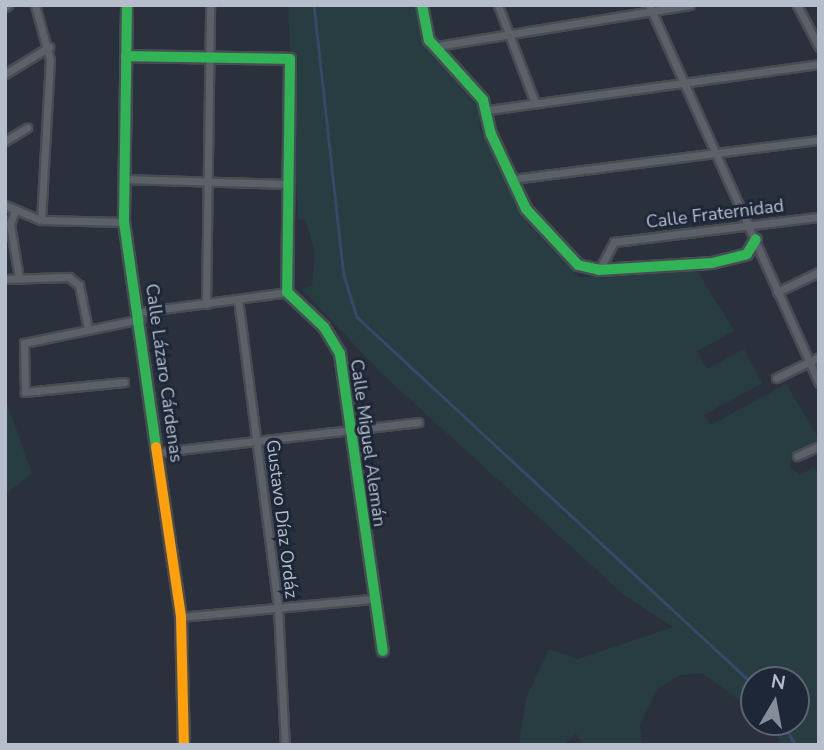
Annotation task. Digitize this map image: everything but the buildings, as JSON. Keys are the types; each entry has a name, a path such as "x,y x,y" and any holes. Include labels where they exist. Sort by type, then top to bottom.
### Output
{"street":[{"path":"34,5 49,47 41,220"},
{"name":"Calle Lázaro Cárdenas","path":"127,5 124,222 141,316 181,617 184,745"},
{"path":"206,304 210,5"},
{"path":"422,5 429,40 469,77 488,110 491,134 532,218 583,268 598,270 712,263 747,254 756,239"},
{"path":"498,5 511,33 535,103"},
{"path":"437,46 650,8 690,5"},
{"path":"797,5 819,47"},
{"path":"650,8 688,83 752,225 776,292 819,383"},
{"path":"5,74 49,47"},
{"path":"124,382 25,392 24,344 141,316 287,292 290,59 127,56"},
{"path":"488,110 819,64"},
{"path":"5,141 27,128"},
{"path":"513,179 718,150 819,140"},
{"path":"123,179 288,184"},
{"path":"5,205 41,220 124,222"},
{"path":"15,211 10,224 19,278"},
{"name":"Calle Fraternidad","path":"598,270 614,242 819,217"},
{"path":"776,292 819,272"},
{"path":"5,279 63,275 79,285 89,329"},
{"name":"Calle Miguel Alemán","path":"287,292 335,342 351,430 373,599 383,651"},
{"name":"Gustavo Díaz Ordáz","path":"238,299 278,608 285,745"},
{"path":"776,378 819,357"},
{"path":"160,452 418,422"},
{"path":"797,456 819,446"},
{"path":"181,617 373,599"}],"green space":[{"path":"288,5 419,5 427,49 479,109 480,128 528,225 579,277 697,270 734,331 697,351 707,369 744,349 762,383 704,415 711,425 786,384 819,439 792,455 790,467 800,475 814,467 819,476 819,745 783,745 777,736 810,736 810,666 740,666 740,701 702,673 680,675 658,688 640,724 642,745 583,745 576,734 563,745 519,745 526,698 549,649 578,659 673,627 624,595 380,372 302,289 312,285 315,252 305,219 298,220"},
{"path":"5,398 32,473 5,495"}],"waterway":[{"path":"314,5 344,275 357,317 740,672"},
{"path":"791,736 796,745"}],"traffic: fast":[{"path":"127,5 124,222 156,447"},
{"path":"422,5 429,40 483,100 491,134 526,209 578,265 599,270 712,263 747,254 756,239"},
{"path":"126,56 290,59 287,292 324,327 340,354 383,651"}],"traffic: slow":[{"path":"156,447 181,617 184,745"}]}
